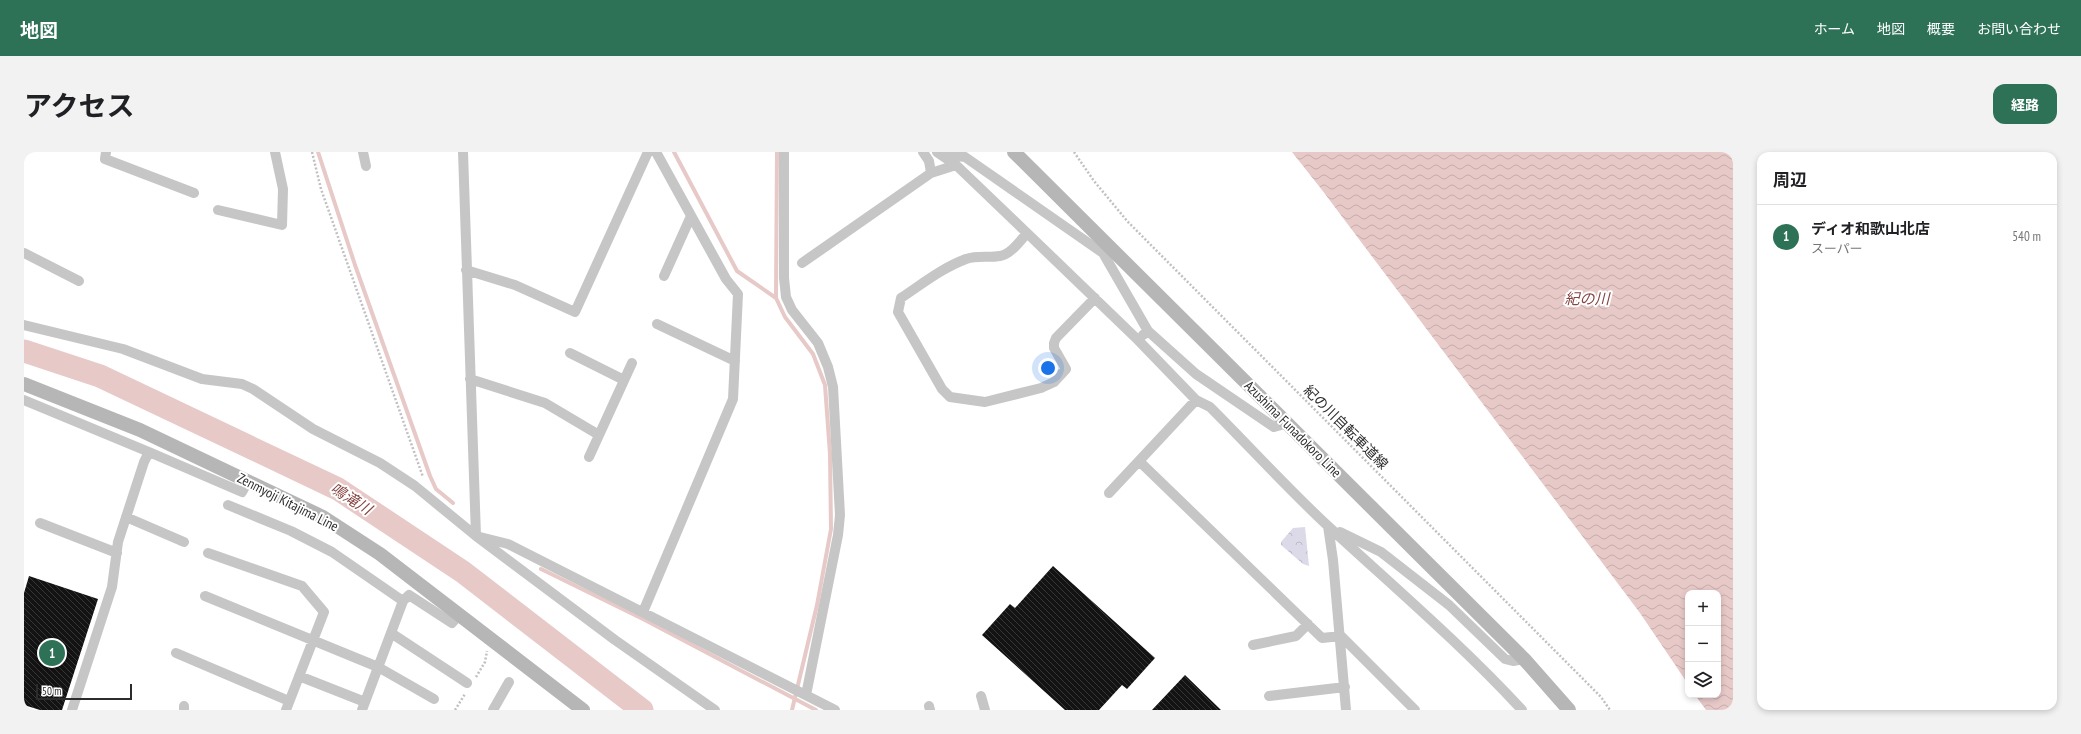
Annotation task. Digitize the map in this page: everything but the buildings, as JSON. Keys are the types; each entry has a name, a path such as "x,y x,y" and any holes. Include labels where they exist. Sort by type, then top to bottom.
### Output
{"main road":[{"name":"Azushima Funadokoro Line","path":"1014,152 1107,250 1288,424 1524,659 1569,710"},
{"name":"Zenmyoji Kitajima Line","path":"24,384 140,430 323,517 380,554 583,710"}],"street":[{"path":"106,152 105,159 194,193"},
{"path":"218,210 282,225 283,189 275,152"},
{"path":"363,152 366,166"},
{"path":"463,152 476,536"},
{"path":"466,270 515,285 575,312 648,152"},
{"path":"643,612 733,399 738,294 726,279 656,152"},
{"path":"784,152 784,278 786,297 792,310 818,343 828,367 833,387 840,515 838,535 800,692"},
{"path":"923,152 929,162 931,173"},
{"path":"939,153 965,157 1107,250 1148,331 1196,374 1274,427 1288,424"},
{"path":"939,153 956,165 1095,298 1196,400 1210,406 1328,526 1402,592 1497,683 1522,710"},
{"path":"802,263 931,173 956,165"},
{"path":"664,276 691,216"},
{"path":"1027,233 1010,251 1001,256 977,256 966,259 934,274 901,298 898,312 942,389 950,397 985,402 1041,388 1054,382 1066,369 1054,348 1056,338 1095,298"},
{"path":"24,253 79,281"},
{"path":"657,324 735,361"},
{"path":"24,325 123,349 202,380 242,384 253,389 313,429 380,463 426,495 476,536 615,640 714,710"},
{"path":"1138,340 1148,331"},
{"path":"570,353 624,380"},
{"path":"589,457 632,363"},
{"path":"470,379 545,403 599,435"},
{"path":"24,400 242,492 248,481"},
{"path":"1109,493 1196,400"},
{"path":"72,710 112,587 118,542 144,462 149,452"},
{"path":"1139,461 1322,638 1341,636"},
{"path":"228,505 291,532 332,552 402,601"},
{"path":"126,517 184,542"},
{"path":"40,523 117,553"},
{"path":"1328,526 1341,636 1346,710"},
{"path":"1328,526 1381,552 1449,606 1504,659 1513,661 1524,659"},
{"path":"476,536 508,544 834,710"},
{"path":"176,653 288,706 324,612 302,586 208,553"},
{"path":"299,676 364,706 402,601 409,595 452,623 459,615"},
{"path":"205,596 378,667 434,699"},
{"path":"1253,645 1296,636 1308,624"},
{"path":"391,633 469,685"},
{"path":"1341,636 1415,710"},
{"path":"493,710 509,682"},
{"path":"1269,696 1345,687"},
{"path":"982,696 985,710"}],"path":[{"path":"312,152 321,190 426,486 426,495"},
{"name":"紀の川自転車道線","path":"1074,152 1094,181 1128,222 1596,691 1610,710"},
{"path":"455,710 469,685 485,662 487,651 481,647"}],"green space":[{"path":"1305,527 1309,566 1303,564 1281,545 1281,542 1293,528"}],"water":[{"name":"紀の川","path":"1292,152 1733,152 1733,710 1706,710 1697,698 1721,698 1721,590 1685,590 1685,680 1640,613"}],"waterway":[{"path":"318,152 355,265 430,476 436,489 453,503"},
{"path":"674,152 737,271 776,298"},
{"path":"777,152 776,298 785,317 813,354 825,385 830,454 831,529 817,605 792,710"},
{"name":"鳴滝川","path":"24,351 100,376 338,489 463,572 642,710"},
{"path":"541,569 643,619 816,710"}],"place":[{"name":"ディオ和歌山北店","path":"52,653"}]}
